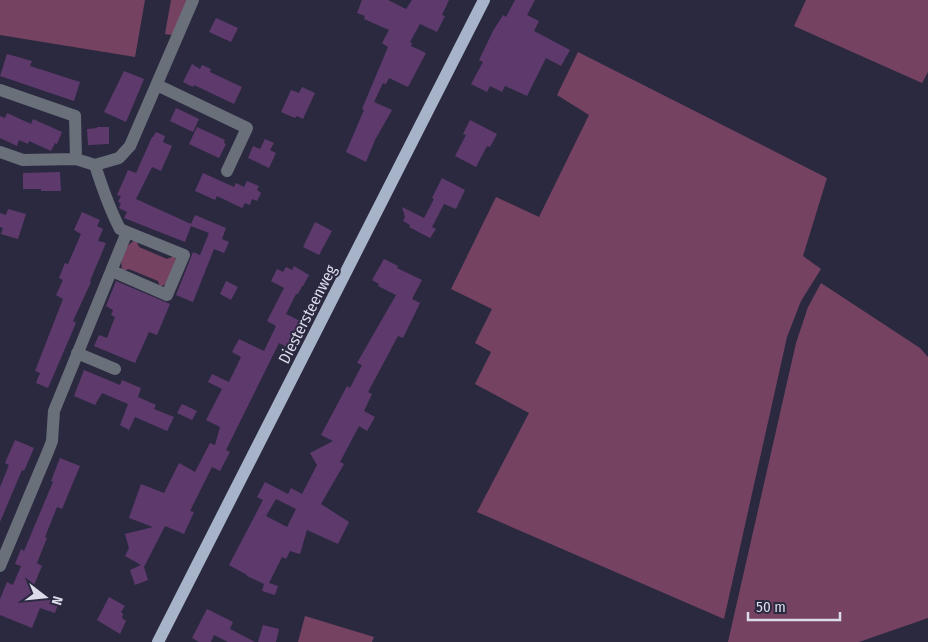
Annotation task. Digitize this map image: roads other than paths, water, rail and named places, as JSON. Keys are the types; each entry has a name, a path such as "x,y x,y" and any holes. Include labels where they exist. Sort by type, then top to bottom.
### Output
{"main road":[{"name":"Diestersteenweg","path":"158,642 484,0"}],"street":[{"path":"0,167 3,154 23,160 76,159 95,165 119,158 125,153 130,146 193,0"},
{"path":"157,85 248,128 227,171"},
{"path":"0,90 75,116 76,159"},
{"path":"95,165 108,206 120,229 184,255 166,295 112,271"},
{"path":"0,566 50,449 54,411 127,232"},
{"path":"77,353 115,369"}]}
